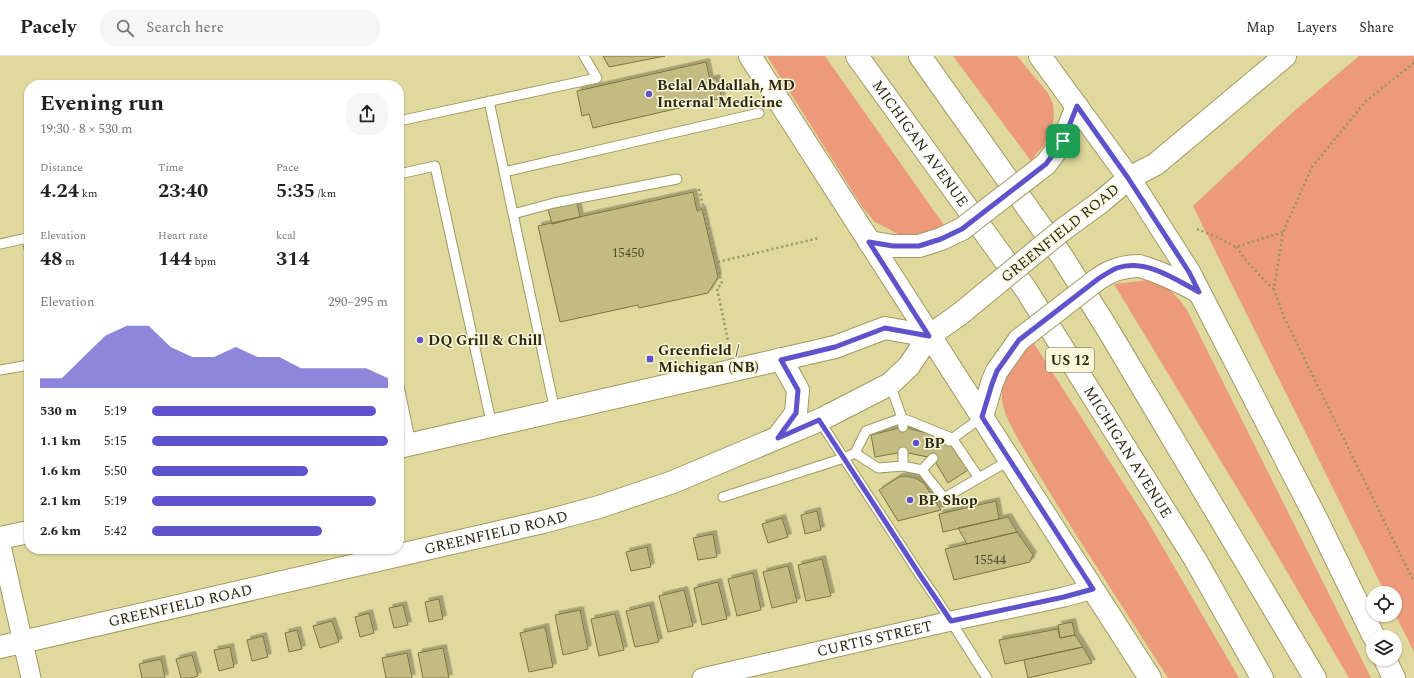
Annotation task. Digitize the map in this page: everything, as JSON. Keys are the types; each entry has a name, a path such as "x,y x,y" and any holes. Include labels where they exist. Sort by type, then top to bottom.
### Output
{"main road":[{"path":"750,56 1150,678"},
{"name":"MICHIGAN AVENUE","path":"857,56 1025,288 1195,559 1262,678"},
{"name":"US 12","path":"920,56 1061,255 1107,328 1315,678"},
{"path":"1040,56 1128,178 1189,272 1317,520 1371,630"},
{"name":"GREENFIELD ROAD","path":"404,554 599,507 673,482 819,420 890,384 909,366 929,336 960,314 1022,262 1102,201 1128,178 1156,164 1285,56"},
{"path":"869,242 893,246 919,246 941,239 962,229 1046,164 1063,141 1077,106"},
{"path":"982,417 997,371 1019,340 1108,272 1118,268 1139,266 1169,276 1199,292"},
{"path":"405,446 835,347 885,328 929,336"},
{"path":"778,438 796,413 798,390 781,360"},
{"path":"0,540 24,533"},
{"name":"GREENFIELD ROAD","path":"0,647 402,554"},
{"path":"1388,666 1394,678"}],"street":[{"path":"0,540 31,678"},
{"name":"CURTIS STREET","path":"702,678 951,621 1064,597 1093,589"}],"lane":[{"path":"404,121 489,100 596,78 584,56"},
{"path":"489,100 555,411"},
{"path":"504,172 759,114"},
{"path":"404,173 435,166 492,426"},
{"path":"513,214 569,200 677,179"},
{"path":"0,244 24,239"},
{"path":"0,370 24,366"},
{"path":"890,384 903,423"},
{"path":"950,440 982,417"},
{"path":"819,420 987,678"},
{"path":"723,497 844,458 855,453 866,431 903,423 950,440 979,478"},
{"path":"404,436 405,446"},
{"path":"903,452 903,466"},
{"path":"855,453 878,468 903,466 922,470 944,498 1010,460"},
{"path":"922,470 933,458"}],"path":[{"path":"1274,290 1283,232 1312,167 1366,101 1414,63"},
{"path":"699,190 722,284 717,288 728,341"},
{"path":"1197,229 1236,247 1274,290 1284,317 1414,582"},
{"path":"1236,247 1283,232"},
{"path":"718,262 819,238"}],"shaded area":[{"path":"767,56 825,56 946,228 913,237 902,236 875,222 863,208"},
{"path":"953,56 1017,56 1048,93 1053,104 1054,118 1050,137 1031,161"},
{"path":"1359,56 1414,56 1414,652 1399,622 1402,622 1402,586 1382,586 1193,206 1293,112"},
{"path":"1149,280 1162,285 1171,291 1187,310 1371,678 1349,678 1266,536 1114,284"},
{"path":"1033,342 1147,520 1239,678 1168,678 1048,490 1014,432 1003,407 1002,400 1002,391 1006,375 1010,367 1020,353"}],"building":[{"path":"603,56 665,56 609,67"},
{"name":"Belal Abdallah, MD Internal Medicine","path":"706,62 710,80 716,78 722,98 593,128 589,114 582,116 577,91"},
{"path":"693,192 697,211 702,209 718,277 708,293 639,308 638,305 560,322 538,226"},
{"path":"577,203 580,217 552,224 548,209"},
{"path":"903,427 946,438 968,470 948,483 933,458 903,452 875,457 871,435"},
{"name":"BP Shop","path":"905,476 915,478 924,483 941,510 898,521 879,490 899,477"},
{"path":"996,501 999,519 943,532 939,514"},
{"path":"817,511 821,530 805,534 801,515"},
{"path":"1008,517 1017,532 967,544 958,528"},
{"path":"782,518 788,537 768,543 762,524"},
{"path":"1017,532 1033,555 1030,562 954,580 945,549"},
{"path":"713,534 717,557 698,560 693,538"},
{"path":"647,547 651,567 631,571 626,552"},
{"path":"822,559 831,596 806,601 798,565"},
{"path":"788,566 797,602 772,608 763,572"},
{"path":"753,573 761,610 737,616 728,579"},
{"path":"718,582 727,619 702,625 694,588"},
{"path":"684,590 693,626 668,632 659,596"},
{"path":"439,599 443,619 429,622 425,602"},
{"path":"403,605 408,625 394,628 389,608"},
{"path":"650,605 659,642 635,647 626,611"},
{"path":"580,610 588,649 563,655 555,615"},
{"path":"369,613 374,633 360,637 355,617"},
{"path":"615,614 624,650 599,656 591,619"},
{"path":"332,621 339,642 320,648 313,626"},
{"path":"1072,622 1075,635 1060,638 1058,625"},
{"path":"545,627 553,667 529,672 520,633"},
{"path":"1058,629 1060,638 1075,635 1083,647 1005,664 999,640"},
{"path":"297,630 302,649 289,652 285,633"},
{"path":"263,636 268,657 252,661 247,640"},
{"path":"230,647 234,667 219,671 214,650"},
{"path":"1083,647 1092,663 1028,678 1024,660"},
{"path":"443,648 449,678 423,678 418,653"},
{"path":"407,653 412,678 386,678 382,658"},
{"path":"192,655 198,676 181,678 176,659"},
{"path":"161,659 165,678 142,678 139,664"}],"place":[{"name":"Belal Abdallah, MD Internal Medicine","path":"649,94"},
{"name":"DQ Grill & Chill","path":"420,340"},
{"name":"Greenfield / Michigan (NB)","path":"650,359"},
{"name":"BP","path":"916,443"},
{"name":"BP Shop","path":"910,500"}],"route":[{"path":"1077,106 1128,178 1189,272 1199,292 1169,276 1153,270 1139,266 1118,268 1108,272 1098,279 1019,340 997,371 982,417 1093,589 1064,597 951,621 819,420 778,438 796,413 798,390 781,360 835,347 885,328 929,336 869,242 893,246 919,246 941,239 962,229 1046,164 1063,141 1077,106"}]}
